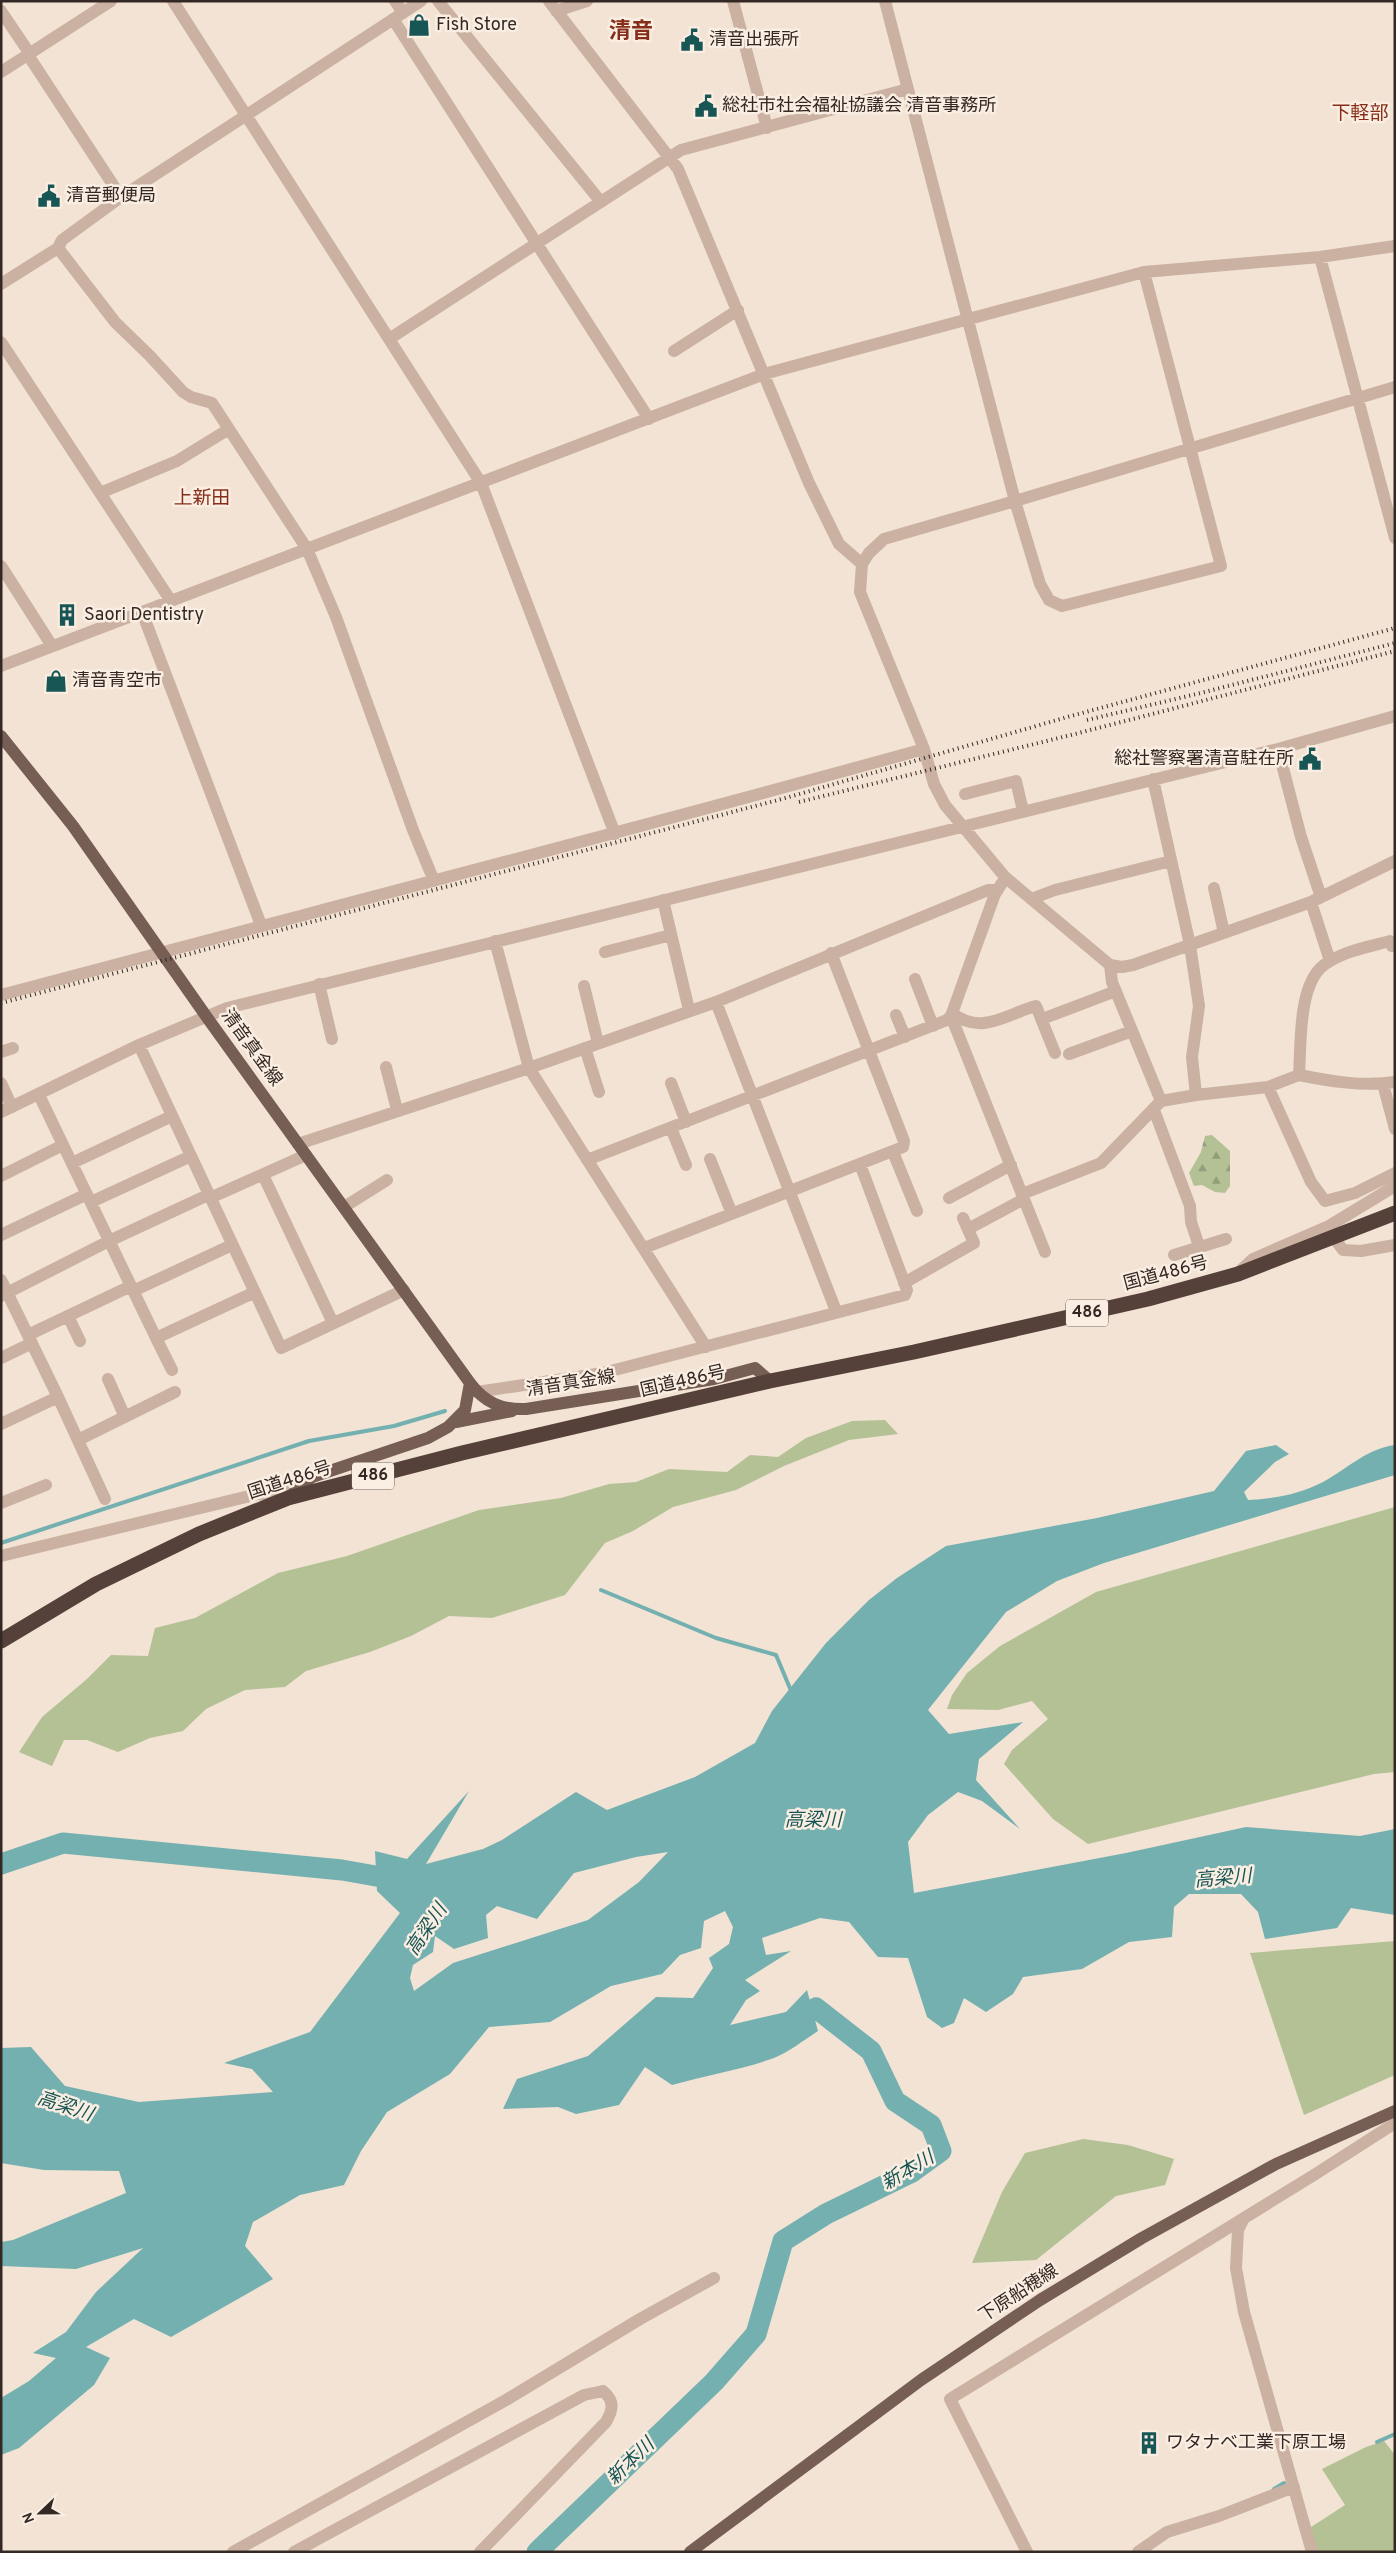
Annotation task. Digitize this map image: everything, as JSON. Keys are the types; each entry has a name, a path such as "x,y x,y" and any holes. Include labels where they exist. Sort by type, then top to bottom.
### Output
{"highway":[{"name":"国道486号","path":"1,1641 96,1584 199,1534 288,1498 462,1453 770,1381 914,1352 1138,1301 1238,1274 1395,1213"}],"main road":[{"name":"清音真金線","path":"1,736 73,826 206,1016 473,1388 490,1403 514,1410 714,1379 754,1368 770,1381"},
{"path":"456,1422 465,1410 473,1388"},
{"path":"288,1498 312,1477 428,1438 456,1422 514,1410"},
{"name":"下原船穂線","path":"690,2552 921,2380 1040,2300 1142,2238 1276,2164 1395,2111"}],"street":[{"path":"1,72 111,1"},
{"path":"173,1 481,482 615,834"},
{"path":"395,1 398,16 536,244 649,419"},
{"path":"3,279 58,248 62,240 121,197 421,1"},
{"path":"438,1 601,202"},
{"path":"552,6 587,1"},
{"path":"733,1 767,128"},
{"path":"885,1 1015,502 1040,584 1049,600 1062,606 1120,593 1221,566 1144,272"},
{"path":"552,6 671,157 678,169 809,483 842,549 862,564"},
{"path":"1,11 121,197"},
{"path":"389,339 681,150 908,89"},
{"path":"1,666 764,374 1144,272 1320,257 1395,246"},
{"path":"58,248 124,332 150,356 183,392 191,397 212,403 307,549 336,617 413,830 434,880"},
{"path":"1320,257 1395,538"},
{"path":"674,352 738,310"},
{"path":"1,342 171,601"},
{"path":"1395,387 1191,450 884,539 869,553 862,564 860,592 924,749 934,784 945,806 1005,877 1075,933 1110,965 1127,967 1224,933 1316,899 1395,862"},
{"path":"100,493 177,461 229,429"},
{"path":"1,566 52,646"},
{"path":"142,612 261,925"},
{"path":"1,1083 7,1110 139,1045 227,1008 495,940 1278,750 1395,716"},
{"path":"1,995 261,925 615,834 924,749"},
{"path":"1278,750 1301,837 1330,961"},
{"path":"1153,779 1190,945 1199,1006 1192,1057 1196,1094"},
{"path":"965,794 1016,781 1023,811"},
{"path":"1031,899 1055,890 1171,861"},
{"path":"587,1160 934,1026 951,1014 998,890 1005,877"},
{"path":"1214,888 1224,933"},
{"path":"298,1144 529,1068 716,1002 988,890 998,890"},
{"path":"663,900 689,1010"},
{"path":"606,952 671,935"},
{"path":"495,940 529,1068 706,1347"},
{"path":"1299,1075 1304,1008 1308,992 1317,972 1330,961 1351,951 1390,941 1392,946 1395,946"},
{"path":"644,1248 903,1147 904,1141 831,954"},
{"path":"1110,965 1112,982 1132,1031 1190,1206 1191,1222 1199,1246"},
{"path":"915,979 934,1026"},
{"path":"319,984 332,1038"},
{"path":"584,986 598,1043"},
{"path":"1042,1019 1116,991"},
{"path":"716,1002 836,1311"},
{"path":"951,1014 958,1018 986,1025 1036,1006 1056,1053"},
{"path":"951,1014 1045,1252"},
{"path":"896,1015 905,1037"},
{"path":"1069,1054 1132,1031"},
{"path":"139,1045 281,1348 404,1290"},
{"path":"585,1048 599,1092"},
{"path":"386,1067 398,1110"},
{"path":"904,1283 974,1243 966,1223 1023,1196 1101,1163 1157,1106 1196,1094 1268,1087 1299,1075 1330,1081 1389,1083 1395,1129"},
{"path":"671,1083 686,1122"},
{"path":"1268,1087 1311,1182 1325,1201 1355,1193 1395,1173"},
{"path":"39,1095 172,1370"},
{"path":"72,1163 172,1116"},
{"path":"671,1128 686,1165"},
{"path":"1,1176 63,1145"},
{"path":"893,1152 917,1211"},
{"path":"4,1294 109,1241 306,1155"},
{"path":"1,1235 191,1156"},
{"path":"710,1159 732,1214"},
{"path":"473,1388 603,1373 836,1311 905,1295 907,1290 860,1164"},
{"path":"950,1198 1011,1165"},
{"path":"263,1174 332,1323"},
{"path":"344,1207 387,1180"},
{"path":"1238,1274 1253,1259 1329,1226 1395,1186"},
{"path":"1334,1238 1343,1250 1361,1251 1395,1245"},
{"path":"1174,1255 1226,1239"},
{"path":"1,1358 68,1316 232,1245"},
{"path":"1,1280 4,1294 30,1339 105,1499"},
{"path":"156,1338 255,1292"},
{"path":"68,1316 80,1341"},
{"path":"108,1379 125,1417"},
{"path":"78,1440 175,1392"},
{"path":"1,1424 58,1397"},
{"path":"1,1556 258,1494 312,1477"},
{"path":"1,1503 46,1485"},
{"path":"258,1494 288,1498"},
{"path":"1027,2552 950,2400 1395,2123"},
{"path":"1244,2218 1238,2230 1236,2268 1244,2312 1312,2552"},
{"path":"233,2552 520,2392 640,2319 714,2278"},
{"path":"294,2552 584,2395 603,2391 609,2396 612,2404 611,2412 606,2422 480,2552"},
{"path":"1138,2552 1167,2532 1219,2516 1294,2487"}],"green space":[{"path":"1212,1135 1230,1151 1230,1186 1225,1193 1215,1192 1202,1185 1194,1186 1189,1173 1201,1152 1205,1136"},
{"path":"885,1420 898,1434 849,1440 784,1466 736,1490 673,1507 633,1531 605,1543 565,1595 492,1618 449,1616 411,1636 370,1652 306,1671 285,1687 245,1690 206,1709 183,1731 150,1738 118,1752 87,1740 64,1740 52,1766 19,1752 42,1717 87,1679 111,1655 148,1656 155,1628 195,1618 278,1573 347,1556 479,1510 561,1498 609,1484 636,1482 669,1469 727,1472 750,1455 778,1457 806,1438 852,1421"},
{"path":"1395,1507 1395,1772 1374,1774 1088,1844 1053,1819 1004,1764 1012,1750 1048,1719 1032,1701 998,1710 947,1709 952,1695 967,1673 1000,1646 1096,1592"},
{"path":"1395,1941 1395,2075 1304,2115 1250,1953"},
{"path":"1083,2139 1128,2145 1174,2159 1165,2185 1116,2196 1036,2260 972,2263 1002,2192 1025,2153"},
{"path":"1384,2441 1395,2455 1395,2552 1315,2552 1308,2529 1345,2505 1322,2469 1366,2447"}],"water":[{"name":"高梁川","path":"1276,1445 1289,1454 1275,1462 1244,1492 1248,1500 1277,1497 1305,1490 1323,1482 1376,1450 1395,1445 1395,1475 1104,1563 1057,1581 1006,1612 928,1710 949,1734 1023,1722 979,1759 976,1780 1020,1829 982,1801 958,1792 928,1815 908,1842 914,1893 1126,1853 1246,1827 1360,1836 1395,1829 1395,1915 1351,1908 1337,1928 1265,1939 1258,1912 1241,1894 1189,1894 1174,1907 1172,1937 1129,1942 1082,1969 1023,1977 1013,1994 986,2012 964,1998 954,2023 942,2028 927,2017 908,1958 878,1957 849,1922 820,1918 762,1938 766,1955 791,1951 745,1980 760,1991 746,2000 730,2025 786,2012 807,1990 818,2031 791,2049 762,2062 672,2085 645,2067 619,2105 576,2114 558,2107 503,2109 517,2079 588,2056 656,1997 693,1998 713,1968 709,1958 729,1944 733,1927 725,1911 704,1921 701,1948 680,1955 662,1974 611,1986 550,2022 489,2027 450,2074 387,2112 361,2151 344,2185 300,2195 253,2222 245,2246 273,2279 171,2337 134,2319 86,2347 110,2358 94,2385 19,2448 1,2455 1,2398 29,2381 56,2358 33,2353 66,2332 96,2292 143,2248 76,2269 1,2266 1,2242 13,2240 126,2193 119,2171 44,2170 1,2163 1,2048 31,2047 65,2086 139,2102 273,2092 252,2069 224,2063 310,2032 400,1913 377,1891 375,1851 407,1859 469,1791 426,1864 483,1849 502,1840 576,1792 607,1810 695,1777 755,1743 772,1711 826,1643 869,1600 897,1578 946,1546 1097,1518 1214,1491 1246,1451","holes":["668,1852 639,1882 588,1920 453,1963 414,1991 410,1978 413,1965 433,1952 435,1936 454,1949 488,1938 486,1915 497,1906 537,1919 574,1873 636,1857"]}],"waterway":[{"path":"1,1543 309,1441 394,1426 445,1411"},
{"path":"601,1590 716,1638 776,1655 792,1693"},
{"path":"1,1864 63,1843 342,1870 404,1881"},
{"name":"新本川","path":"537,2552 714,2382 756,2334 783,2241 826,2214 912,2172 941,2151 931,2125 895,2101 871,2051 816,2008 786,2024"},
{"path":"1377,2442 1395,2434"},
{"path":"1274,2489 1284,2483"}],"railway":[{"path":"1,1003 782,799 1071,716 1395,628"},
{"path":"1087,720 1395,643"},
{"path":"799,802 1075,734 1395,651"}],"place":[{"name":"Fish Store","path":"419,25"},
{"name":"清音出張所","path":"692,40"},
{"name":"総社市社会福祉協議会 清音事務所","path":"706,106"},
{"name":"清音郵便局","path":"49,196"},
{"name":"Saori Dentistry","path":"67,615"},
{"name":"清音青空市","path":"56,681"},
{"name":"総社警察署清音駐在所","path":"1310,759"},
{"name":"ワタナベ工業下原工場","path":"1149,2443"}],"district":[{"name":"清音","path":"631,32"},
{"name":"下軽部","path":"1360,114"},
{"name":"上新田","path":"202,499"}]}
